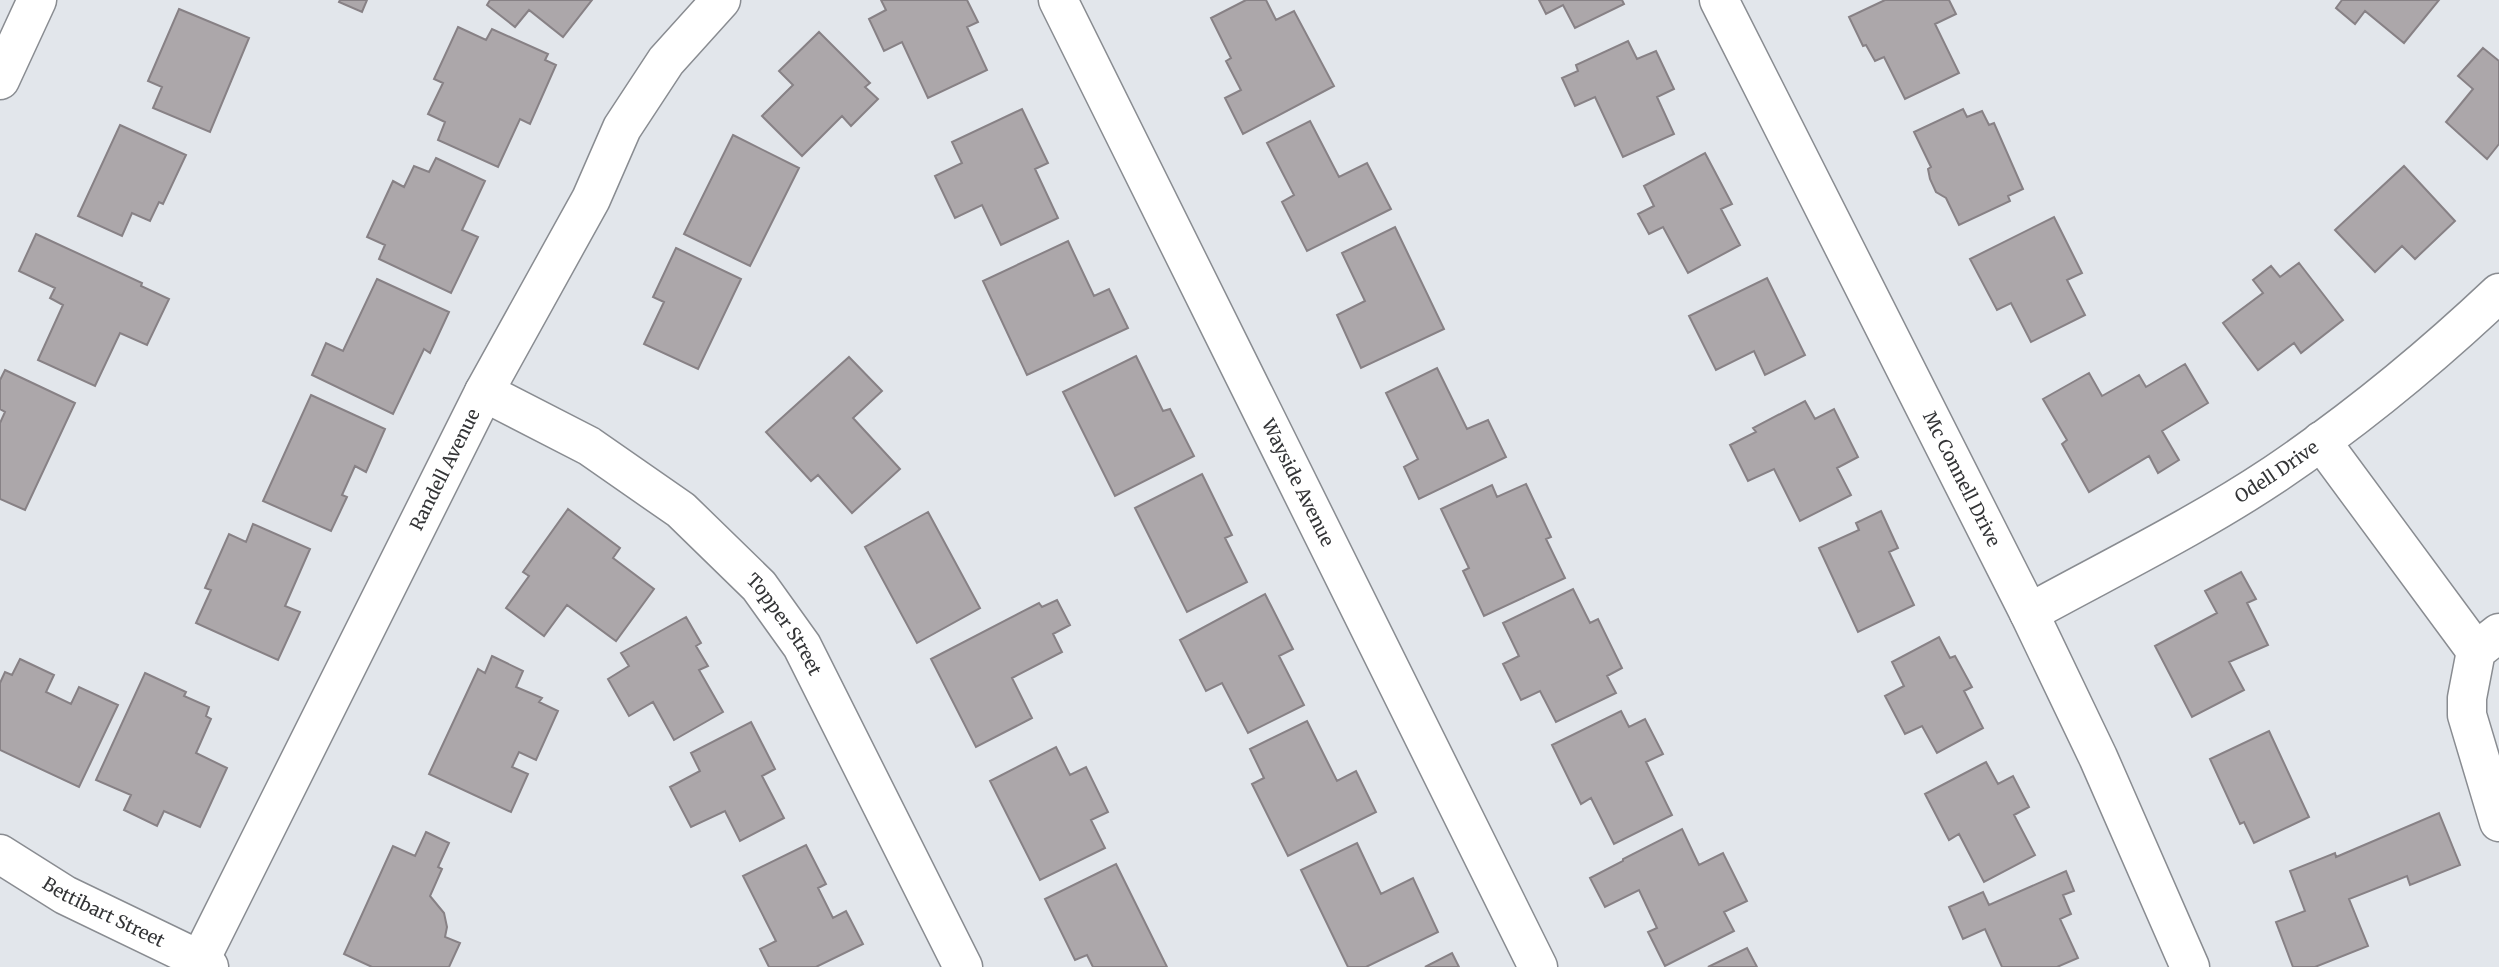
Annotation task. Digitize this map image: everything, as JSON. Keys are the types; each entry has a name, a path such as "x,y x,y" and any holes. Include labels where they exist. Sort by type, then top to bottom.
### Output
{"street":[{"path":"0,80 37,0"},
{"name":"Randell Avenue","path":"205,963 484,392 591,200 622,128 666,61 721,0"},
{"name":"Wayside Avenue","path":"1058,0 1538,967"},
{"name":"Mc Connell Drive","path":"1718,0 2029,613 2098,757 2190,967"},
{"name":"Odell Drive","path":"2029,613 2208,515 2275,474 2415,370 2499,293"},
{"name":"Topper Street","path":"484,392 589,446 681,510 759,586 802,646 963,967"},
{"path":"2321,441 2487,642 2467,698 2467,715 2499,822"},
{"name":"Bettibart Street","path":"0,854 65,895 205,963"}],"building":[{"path":"367,0 362,12 339,2"},
{"path":"490,0 592,0 563,37 529,10 515,27 487,5"},
{"path":"881,0 967,0 978,22 967,27 987,70 928,98 902,42 884,51 869,19 886,10"},
{"path":"1246,0 1266,0 1276,20 1294,11 1334,86 1243,134 1225,98 1241,90 1226,61 1231,58 1211,18"},
{"path":"1539,0 1622,0 1624,4 1575,28 1563,5 1546,14"},
{"path":"1885,0 1949,0 1956,14 1935,24 1959,73 1905,99 1884,57 1875,61 1866,45 1863,46 1849,17"},
{"path":"2342,0 2439,0 2404,43 2365,11 2355,24 2336,8"},
{"path":"179,9 249,38 210,132 153,108 162,87 148,81"},
{"path":"458,27 486,40 492,29 548,54 545,60 556,65 530,124 520,119 498,167 438,140 445,122 428,114 443,83 434,79"},
{"path":"819,32 870,83 865,87 878,99 851,126 842,116 802,156 762,116 793,85 779,71"},
{"path":"1628,41 1637,59 1656,51 1674,89 1657,97 1674,134 1623,157 1595,97 1575,106 1562,78 1578,71 1576,65"},
{"path":"2483,48 2499,61 2499,144 2487,159 2446,122 2473,89 2458,76"},
{"path":"1022,109 1048,163 1035,169 1058,218 1001,245 982,205 955,218 935,176 962,163 952,142"},
{"path":"1963,109 1967,117 1982,111 1989,125 1994,123 2023,189 2008,196 2010,201 1959,225 1946,198 1936,192 1928,169 1931,167 1914,132"},
{"path":"1310,121 1339,177 1367,163 1391,209 1307,251 1282,202 1294,195 1267,143"},
{"path":"120,125 186,155 163,204 159,202 150,221 132,213 122,236 78,216"},
{"path":"733,135 799,168 750,266 684,234"},
{"path":"1705,153 1732,204 1721,209 1740,245 1688,273 1663,227 1649,234 1638,214 1654,206 1644,186"},
{"path":"436,158 485,181 462,230 478,237 451,293 379,259 385,245 367,237 393,181 404,187 414,166 429,172"},
{"path":"2404,166 2455,221 2415,259 2402,246 2375,272 2335,230"},
{"path":"2054,217 2082,273 2067,280 2085,315 2031,342 2011,303 1997,310 1970,259"},
{"path":"1395,227 1444,329 1361,368 1337,315 1365,301 1342,253"},
{"path":"36,234 142,283 141,286 169,299 147,345 120,333 95,386 38,360 63,305 50,298 55,288 19,271"},
{"path":"1068,241 1094,296 1109,289 1128,328 1027,375 983,281"},
{"path":"676,248 741,279 698,369 644,344 664,302 653,297"},
{"path":"2299,263 2343,320 2301,353 2294,343 2258,370 2223,323 2263,293 2253,280 2271,266 2280,277"},
{"path":"1767,278 1805,355 1765,375 1754,351 1716,370 1689,316"},
{"path":"377,279 449,312 430,353 424,349 393,414 312,375 326,343 343,351"},
{"path":"1136,356 1163,411 1170,409 1194,456 1115,496 1063,392"},
{"path":"849,357 882,391 853,418 900,469 852,513 818,475 811,481 766,432"},
{"path":"2185,364 2208,403 2162,431 2179,460 2158,473 2149,456 2089,492 2062,444 2067,440 2043,399 2089,373 2102,396 2139,375 2146,387"},
{"path":"1437,368 1467,429 1488,420 1506,457 1419,499 1404,467 1418,459 1386,393"},
{"path":"5,370 75,403 25,510 0,499 0,423 5,412 0,409 0,380"},
{"path":"311,395 385,429 366,472 355,466 342,495 347,497 331,531 263,501"},
{"path":"1805,401 1815,419 1834,409 1858,457 1837,468 1851,495 1800,521 1774,469 1748,481 1730,445 1756,432 1753,428"},
{"path":"1202,474 1232,535 1225,538 1247,582 1187,612 1135,508"},
{"path":"1526,484 1551,537 1546,539 1565,578 1484,616 1463,571 1469,568 1441,509 1492,485 1497,497"},
{"path":"568,509 620,548 613,558 654,589 616,641 567,605 544,636 506,608 529,576 523,572"},
{"path":"1881,511 1898,548 1889,552 1914,605 1858,632 1819,548 1859,530 1856,523"},
{"path":"928,512 980,608 917,643 865,547"},
{"path":"253,524 310,549 285,606 300,612 278,660 196,623 211,590 205,588 229,534 246,542"},
{"path":"2241,572 2256,599 2247,603 2268,645 2229,662 2244,690 2192,717 2155,646 2217,613 2205,591"},
{"path":"1573,589 1590,623 1598,619 1622,668 1607,676 1616,693 1556,722 1540,691 1521,700 1503,664 1519,656 1503,623"},
{"path":"1265,594 1293,649 1279,656 1304,705 1248,733 1222,683 1206,691 1180,640"},
{"path":"1057,600 1070,625 1053,634 1062,652 1012,678 1032,718 976,747 931,659 1039,603 1042,607"},
{"path":"686,617 701,643 696,646 708,666 699,670 723,712 674,740 653,702 629,716 608,679 629,666 621,653"},
{"path":"1939,637 1950,658 1955,656 1972,687 1964,691 1983,728 1937,753 1922,726 1905,734 1885,696 1904,686 1892,662"},
{"path":"492,656 523,671 516,687 542,698 539,702 558,711 536,760 519,752 512,767 528,774 511,812 429,774 478,669 485,673"},
{"path":"20,659 54,675 46,692 71,704 79,687 118,705 79,787 0,750 0,683 5,672 12,675"},
{"path":"145,673 186,692 184,696 209,707 206,716 211,719 196,753 227,768 200,827 164,811 157,826 124,810 131,795 96,780"},
{"path":"1621,711 1629,727 1645,719 1663,754 1646,762 1672,815 1614,844 1591,798 1581,804 1552,745"},
{"path":"1307,721 1337,781 1356,771 1376,812 1288,856 1252,784 1264,778 1250,749"},
{"path":"751,722 775,769 762,776 784,818 740,841 725,811 691,827 670,787 700,771 691,753"},
{"path":"2269,731 2309,817 2254,843 2244,822 2240,824 2210,759"},
{"path":"1056,747 1070,775 1086,767 1108,812 1091,820 1105,848 1040,880 990,781"},
{"path":"1986,762 1998,784 2013,776 2029,807 2014,815 2035,855 1984,882 1959,834 1949,840 1925,794"},
{"path":"2439,813 2460,865 2410,885 2407,876 2349,899 2368,946 2315,967 2293,967 2276,922 2305,911 2290,871 2335,853 2336,857"},
{"path":"1682,829 1699,865 1723,853 1747,901 1724,912 1734,931 1665,966 1648,932 1657,928 1639,890 1605,907 1590,878"},
{"path":"426,832 449,843 438,867 442,869 430,896 444,913 447,927 445,937 460,943 449,967 372,967 344,954 393,846 415,856"},
{"path":"1357,843 1381,894 1413,878 1438,932 1366,967 1348,967 1301,870"},
{"path":"806,845 826,884 818,888 833,918 846,911 863,944 816,967 769,967 760,949 776,941 743,876"},
{"path":"1116,864 1167,967 1093,967 1087,955 1075,960 1045,899"},
{"path":"2066,871 2074,891 2063,895 2071,914 2060,919 2078,958 2057,967 2002,967 1985,929 1963,939 1949,907 1983,892 1989,905"},
{"path":"1747,948 1757,967 1708,967"},
{"path":"1452,953 1459,967 1425,967"}]}
